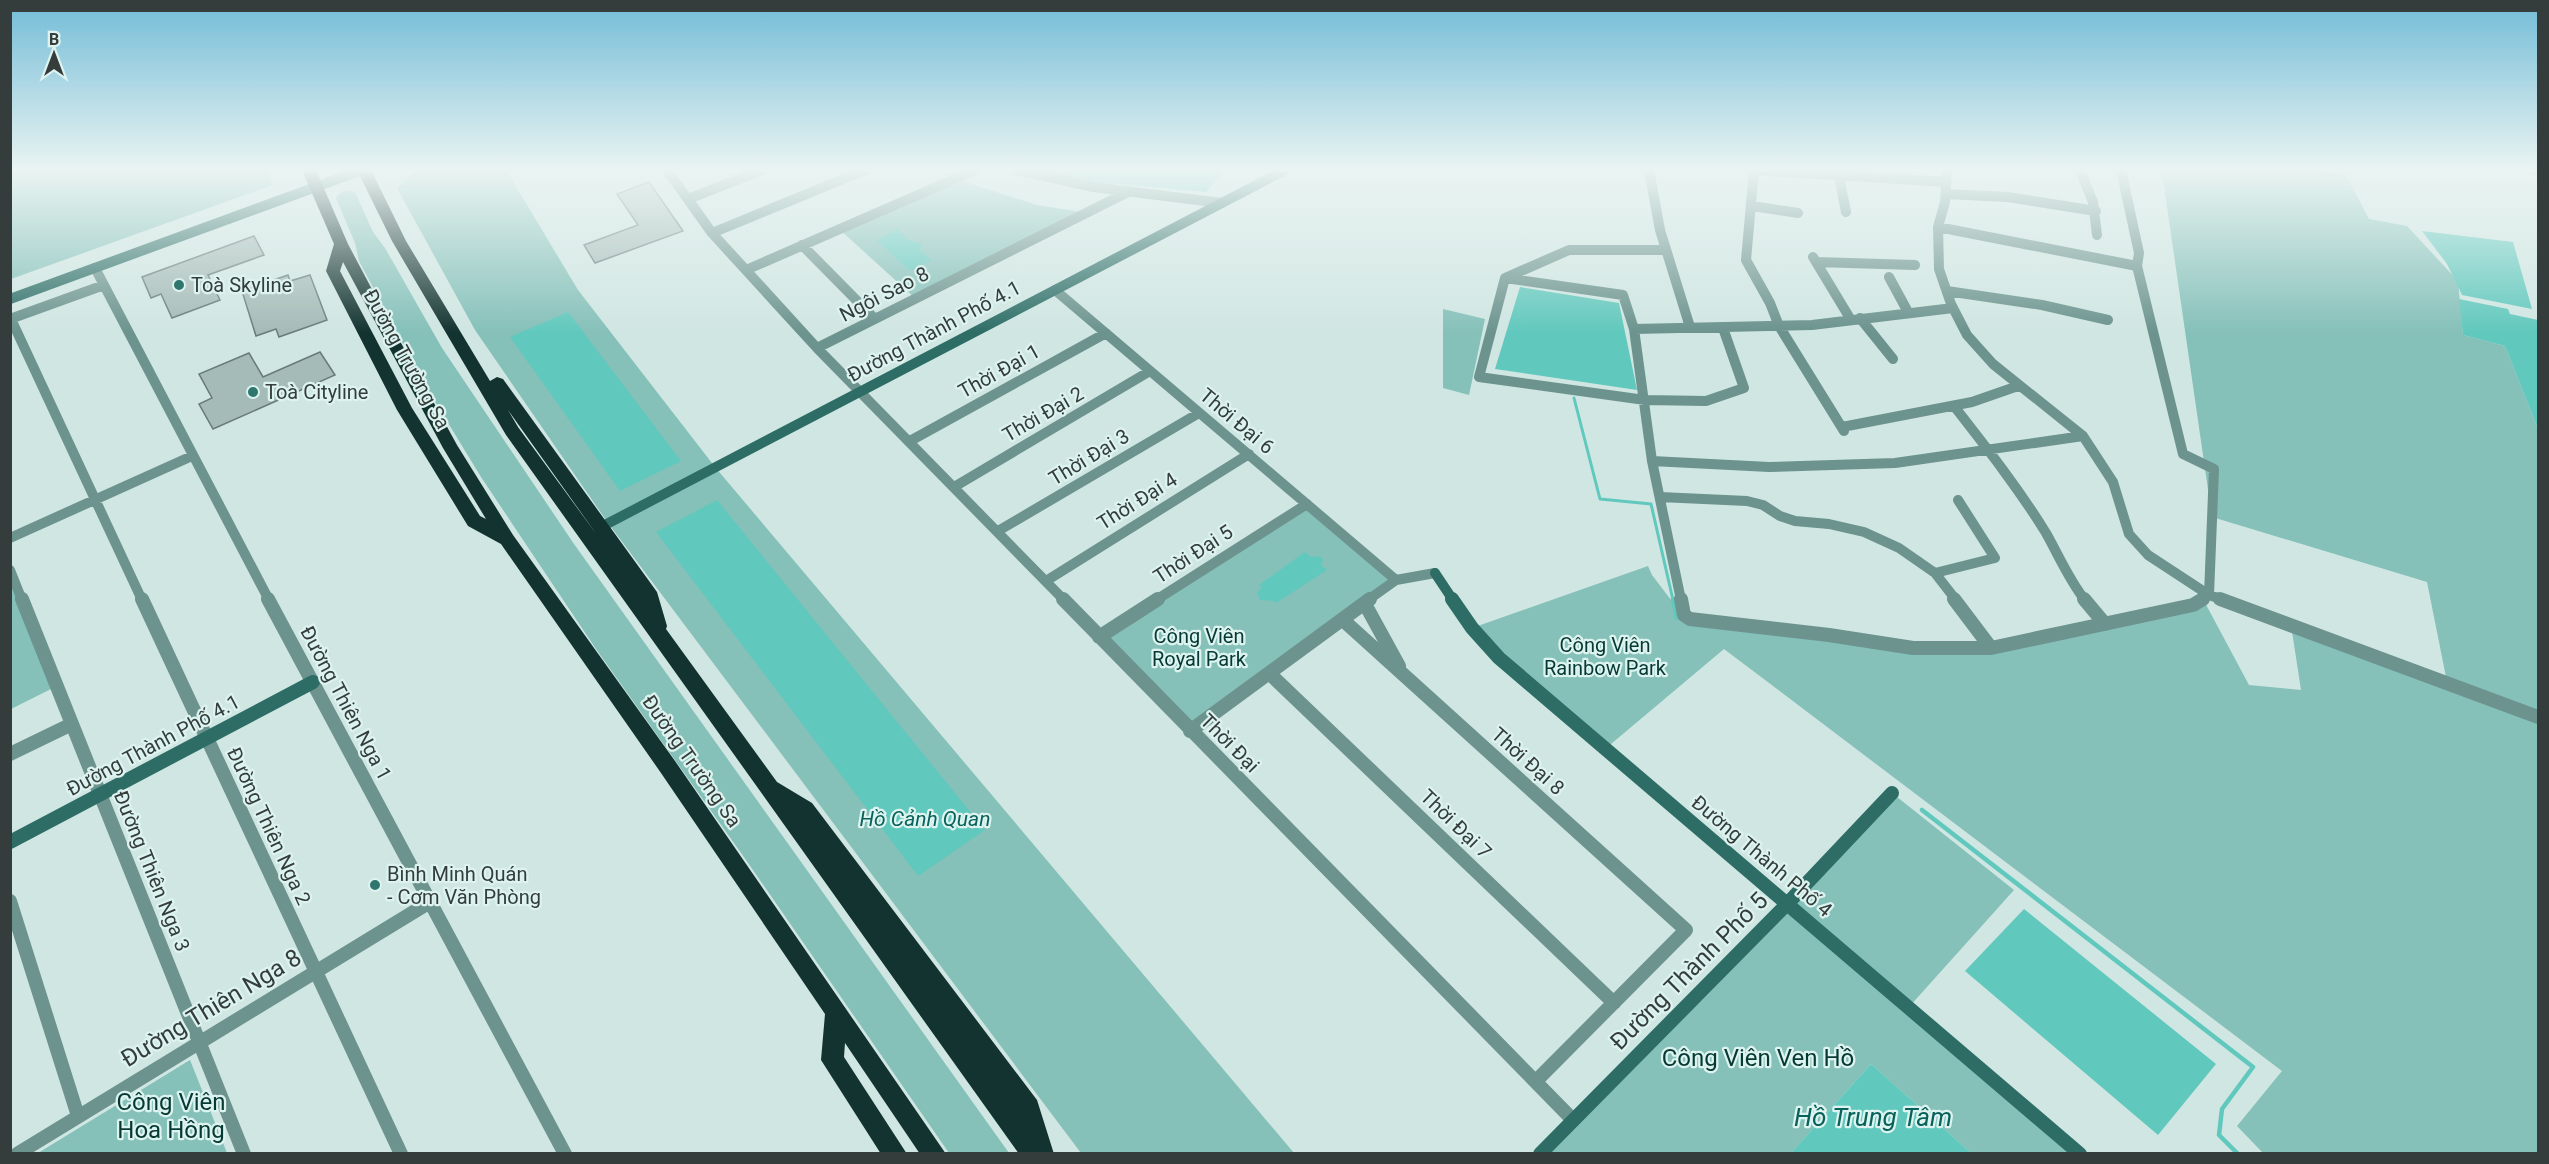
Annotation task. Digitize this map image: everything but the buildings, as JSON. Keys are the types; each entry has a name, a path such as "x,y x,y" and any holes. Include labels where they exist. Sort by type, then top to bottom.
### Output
{"highway":[{"name":"Đường Trường Sa","path":"333,224 376,312 445,438 507,540 668,767 934,1154"},
{"path":"391,224 399,241 512,431 1034,1154"},
{"path":"395,224 408,232 476,350 509,401 651,597 660,637"},
{"path":"768,785 805,810 901,935 1029,1108 1042,1154"},
{"path":"836,1011 832,1060 895,1154"}],"street":[{"path":"10,299 95,268 201,224"},
{"name":"Thời Đại","path":"706,224 817,348 862,391 1190,731 1574,1120"},
{"path":"712,233 733,224"},
{"path":"746,270 850,224"},
{"name":"Ngôi Sao 8","path":"817,348 1064,224"},
{"name":"Đường Thành Phố 4.1","path":"601,527 1181,224"},
{"path":"1659,224 1690,327"},
{"path":"1750,224 1746,260 1770,303 1779,326 1843,429 1954,406 2018,386"},
{"path":"2097,224 2097,235"},
{"path":"2133,224 2139,253 2137,266 2183,454 2214,469 2209,595"},
{"path":"2137,266 1938,227 1939,269 1953,308 1968,335 1993,364 2018,386 2083,436 2113,482 2129,534 2148,555 2209,595 2538,717"},
{"path":"802,245 875,319"},
{"path":"1506,278 1569,250 1665,249"},
{"path":"1893,359 1856,319 1814,259 1915,265"},
{"name":"Đường Thiên Nga 1","path":"95,268 192,456 565,1154"},
{"path":"1889,277 1908,312"},
{"path":"1506,278 1623,295 1634,329 1652,461 1680,604 1684,615 1690,619 1828,635 1913,648 1991,648 2193,604 2209,595"},
{"path":"1506,278 1479,377 1645,400 1706,401 1744,388 1723,328"},
{"path":"11,319 104,285"},
{"name":"Thời Đại 6","path":"1055,290 1396,580"},
{"path":"1947,291 2042,305 2108,320"},
{"path":"1634,329 1812,325 1953,308"},
{"name":"Đường Thiên Nga 2","path":"11,319 400,1154"},
{"name":"Thời Đại 1","path":"910,441 1106,333"},
{"name":"Thời Đại 2","path":"954,487 1150,371"},
{"path":"1954,406 1988,450 2045,532 2075,588 2105,624"},
{"name":"Thời Đại 3","path":"998,531 1199,413"},
{"path":"1652,461 1769,467 1895,463 2083,436"},
{"name":"Thời Đại 4","path":"1046,581 1249,454"},
{"path":"10,538 192,456"},
{"path":"1660,497 1747,501 1763,505 1780,516 1795,521 1829,524 1864,532 1899,548 1935,573 1991,648"},
{"path":"1935,573 1995,558 1958,500"},
{"name":"Thời Đại 5","path":"1100,638 1307,504"},
{"name":"Đường Thiên Nga 3","path":"10,570 244,1154"},
{"name":"Đường Thành Phố 4","path":"1396,580 1435,573 1472,628 1499,658 2080,1154"},
{"path":"1190,731 1396,580"},
{"path":"1365,604 1404,675"},
{"name":"Thời Đại 8","path":"1343,620 1686,930 1614,1003"},
{"name":"Thời Đại 7","path":"1270,674 1614,1003"},
{"name":"Đường Thành Phố 4.1","path":"10,842 313,682"},
{"path":"10,754 72,724"},
{"name":"Đường Thành Phố 5","path":"1540,1154 1788,903 1892,793"},
{"path":"10,901 78,1116"},
{"name":"Đường Thiên Nga 8","path":"17,1154 430,902"},
{"path":"1536,1081 1614,1003"}],"green space":[{"path":"11,224 163,224 11,279"},
{"path":"347,224 370,224 442,348 574,544 1009,1153 949,1153 746,860 596,649 481,477 425,385 359,261"},
{"path":"417,224 539,224 578,290 715,467 1294,1153 1081,1153 608,523 475,330"},
{"path":"850,224 1064,224 915,298 839,229"},
{"name":"Công Viên Rainbow Park","path":"2170,224 2407,226 2458,281 2463,335 2505,346 2538,429 2538,1153 2263,1153 2237,1126 2282,1071 1724,649 1605,749 1472,628 1648,566 1652,575 1684,617 1913,648 1991,648 2203,599 2249,685 2301,690 2291,625 2447,682 2427,582 2212,517"},
{"path":"1443,309 1485,319 1469,395 1443,388"},
{"name":"Công Viên Royal Park","path":"1307,504 1396,580 1190,731 1099,637"},
{"path":"10,570 57,686 11,709 10,709"},
{"name":"Công Viên Ven Hồ","path":"1892,793 2014,890 1909,1007 2080,1153 1971,1153 1871,1064 1791,1153 1540,1154"},
{"name":"Công Viên Hoa Hồng","path":"190,1060 227,1153 38,1153"}],"water":[{"path":"897,229 910,241 922,244 920,250 931,260 910,271 876,240"},
{"path":"2422,231 2513,242 2532,309 2462,295 2447,264"},
{"path":"1520,287 1619,303 1637,390 1495,369"},
{"path":"2459,299 2508,309 2510,314 2538,320 2538,429 2505,346 2463,335"},
{"path":"568,312 681,461 620,491 510,337"},
{"name":"Hồ Cảnh Quan","path":"717,500 985,830 918,876 656,532"},
{"path":"1305,552 1311,557 1319,556 1323,559 1321,565 1327,570 1276,603 1260,600 1257,592 1262,588 1259,585"},
{"path":"2024,909 2216,1064 2158,1135 1965,971"},
{"name":"Hồ Trung Tâm","path":"1871,1064 1971,1153 1791,1153"}],"waterway":[{"path":"1574,398 1600,499 1651,504 1673,600"},
{"path":"1673,599 1677,618"},
{"path":"1922,810 2253,1067 2222,1109 2219,1135 2238,1154"}],"place":[{"name":"Toà Skyline","path":"179,285"},
{"name":"Toà Cityline","path":"253,392"},
{"name":"Bình Minh Quán - Cơm Văn Phòng","path":"375,885"}]}
